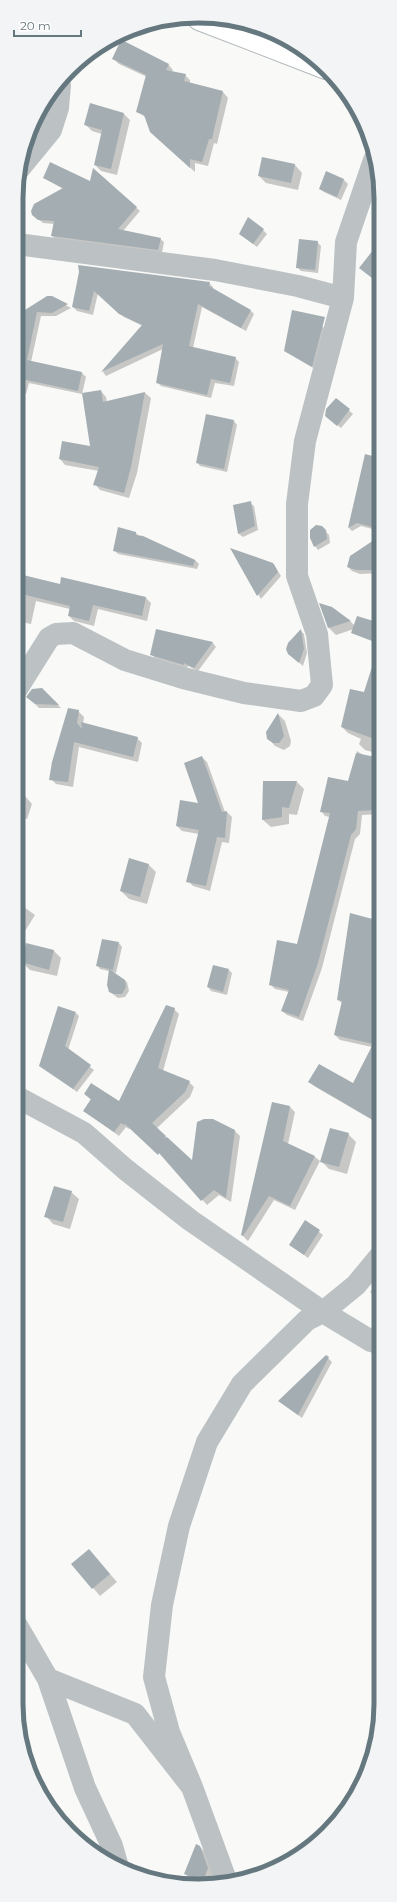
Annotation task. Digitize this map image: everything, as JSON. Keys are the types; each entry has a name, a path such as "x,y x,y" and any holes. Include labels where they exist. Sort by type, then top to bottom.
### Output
{"main road":[{"path":"209,23 307,61"}],"street":[{"path":"27,160 51,130 58,108 59,92"},
{"path":"23,679 49,638 56,634 73,633 125,660 183,678 244,693 301,701 314,696 322,685 317,634 297,576 297,504 305,441 343,298 346,242 371,168"},
{"path":"23,245 214,270 298,286 343,298"},
{"path":"23,1100 84,1133 125,1169 190,1220 323,1312 374,1342"},
{"path":"225,1877 192,1787 169,1732 154,1677 162,1605 180,1526 207,1442 242,1384 307,1320 323,1312 356,1285 374,1263"},
{"path":"23,1636 48,1679 85,1788 112,1846 115,1858"},
{"path":"48,1679 135,1714 192,1787"}],"building":[{"path":"122,40 169,64 166,70 186,74 184,81 223,91 212,139 209,139 202,162 190,159 190,168 150,132 144,115 136,112 146,75 112,59 120,42"},
{"path":"90,103 124,113 111,169 94,165 102,130 84,125"},
{"path":"262,157 295,164 291,183 258,176"},
{"path":"50,162 90,181 93,168 137,207 118,229 161,238 158,250 51,236 54,221 38,220 32,215 31,211 34,204 63,188 43,178"},
{"path":"326,171 344,179 337,197 319,189"},
{"path":"248,217 264,229 253,244 239,234"},
{"path":"299,239 318,241 315,270 296,268"},
{"path":"374,249 374,280 359,268"},
{"path":"78,265 210,282 209,286 251,310 241,328 198,304 189,346 236,357 230,383 211,379 207,395 156,383 163,344 101,372 142,325 119,314 94,291 89,311 72,307 79,272"},
{"path":"47,296 52,296 68,304 52,313 37,312 27,360 82,372 78,391 23,379 23,311"},
{"path":"292,310 325,317 312,367 284,351"},
{"path":"101,390 103,402 145,392 131,467 124,493 93,485 99,467 59,459 62,441 90,446 82,393"},
{"path":"336,398 350,409 337,426 325,416 326,409"},
{"path":"206,414 234,420 224,469 196,463"},
{"path":"365,454 374,456 374,527 357,523 348,528"},
{"path":"251,501 255,526 238,534 233,505"},
{"path":"316,525 322,526 326,530 327,539 314,547 310,538 310,530"},
{"path":"118,527 136,532 136,535 143,536 195,560 193,566 113,551"},
{"path":"374,540 374,570 356,570 347,567 350,556"},
{"path":"230,548 273,563 275,566 278,572 257,596"},
{"path":"23,575 60,584 61,577 146,597 142,616 93,605 89,621 68,616 70,606 23,594"},
{"path":"319,603 332,607 351,621 328,628"},
{"path":"357,616 374,621 374,642 351,633"},
{"path":"156,629 213,642 194,668 184,663 184,665 150,655"},
{"path":"301,629 304,649 299,663 288,654 286,649 288,643"},
{"path":"374,660 374,731 372,738 341,727 350,689 364,692"},
{"path":"42,688 59,705 35,704 26,697 32,689"},
{"path":"68,708 79,710 77,723 82,729 81,722 138,737 133,757 74,742 68,782 49,780 52,762"},
{"path":"278,713 284,736 279,743 273,743 267,739 266,732"},
{"path":"356,753 374,757 374,810 358,811 356,829 351,835 318,963 299,1017 281,1011 289,990 269,985 277,940 297,944 330,813 320,812 328,777 348,781"},
{"path":"202,756 222,812 227,811 225,838 217,837 206,886 186,882 199,830 176,826 180,800 198,803 184,763"},
{"path":"263,781 297,781 289,808 282,807 282,817 262,820"},
{"path":"129,858 149,864 140,897 120,891"},
{"path":"350,913 374,919 374,1120 308,1082 319,1064 353,1083 373,1044 334,1035 342,1001 337,1000"},
{"path":"102,939 119,942 113,970 96,966"},
{"path":"26,943 54,950 49,970 23,963 23,954"},
{"path":"213,965 229,969 223,992 207,987"},
{"path":"109,969 125,980 126,987 122,994 114,994 109,992 107,985"},
{"path":"166,1005 175,1008 158,1068 190,1081 185,1092 152,1123 166,1136 165,1138 167,1137 192,1160 197,1122 204,1119 213,1119 235,1130 226,1198 214,1190 201,1201 159,1153 158,1155 125,1124 124,1125 121,1123 114,1132 83,1111 91,1099 84,1094 91,1083 119,1101"},
{"path":"58,1006 76,1012 65,1046 91,1065 73,1089 39,1066"},
{"path":"272,1102 290,1106 283,1141 315,1156 290,1206 269,1196 243,1236 241,1235"},
{"path":"330,1128 349,1133 339,1167 320,1162"},
{"path":"54,1186 72,1191 63,1222 44,1217"},
{"path":"305,1220 320,1230 304,1255 289,1245"},
{"path":"326,1355 329,1357 298,1415 278,1401"},
{"path":"89,1549 110,1574 92,1589 71,1564"},
{"path":"196,1844 200,1846 208,1868 204,1879 198,1879 184,1874"}]}
